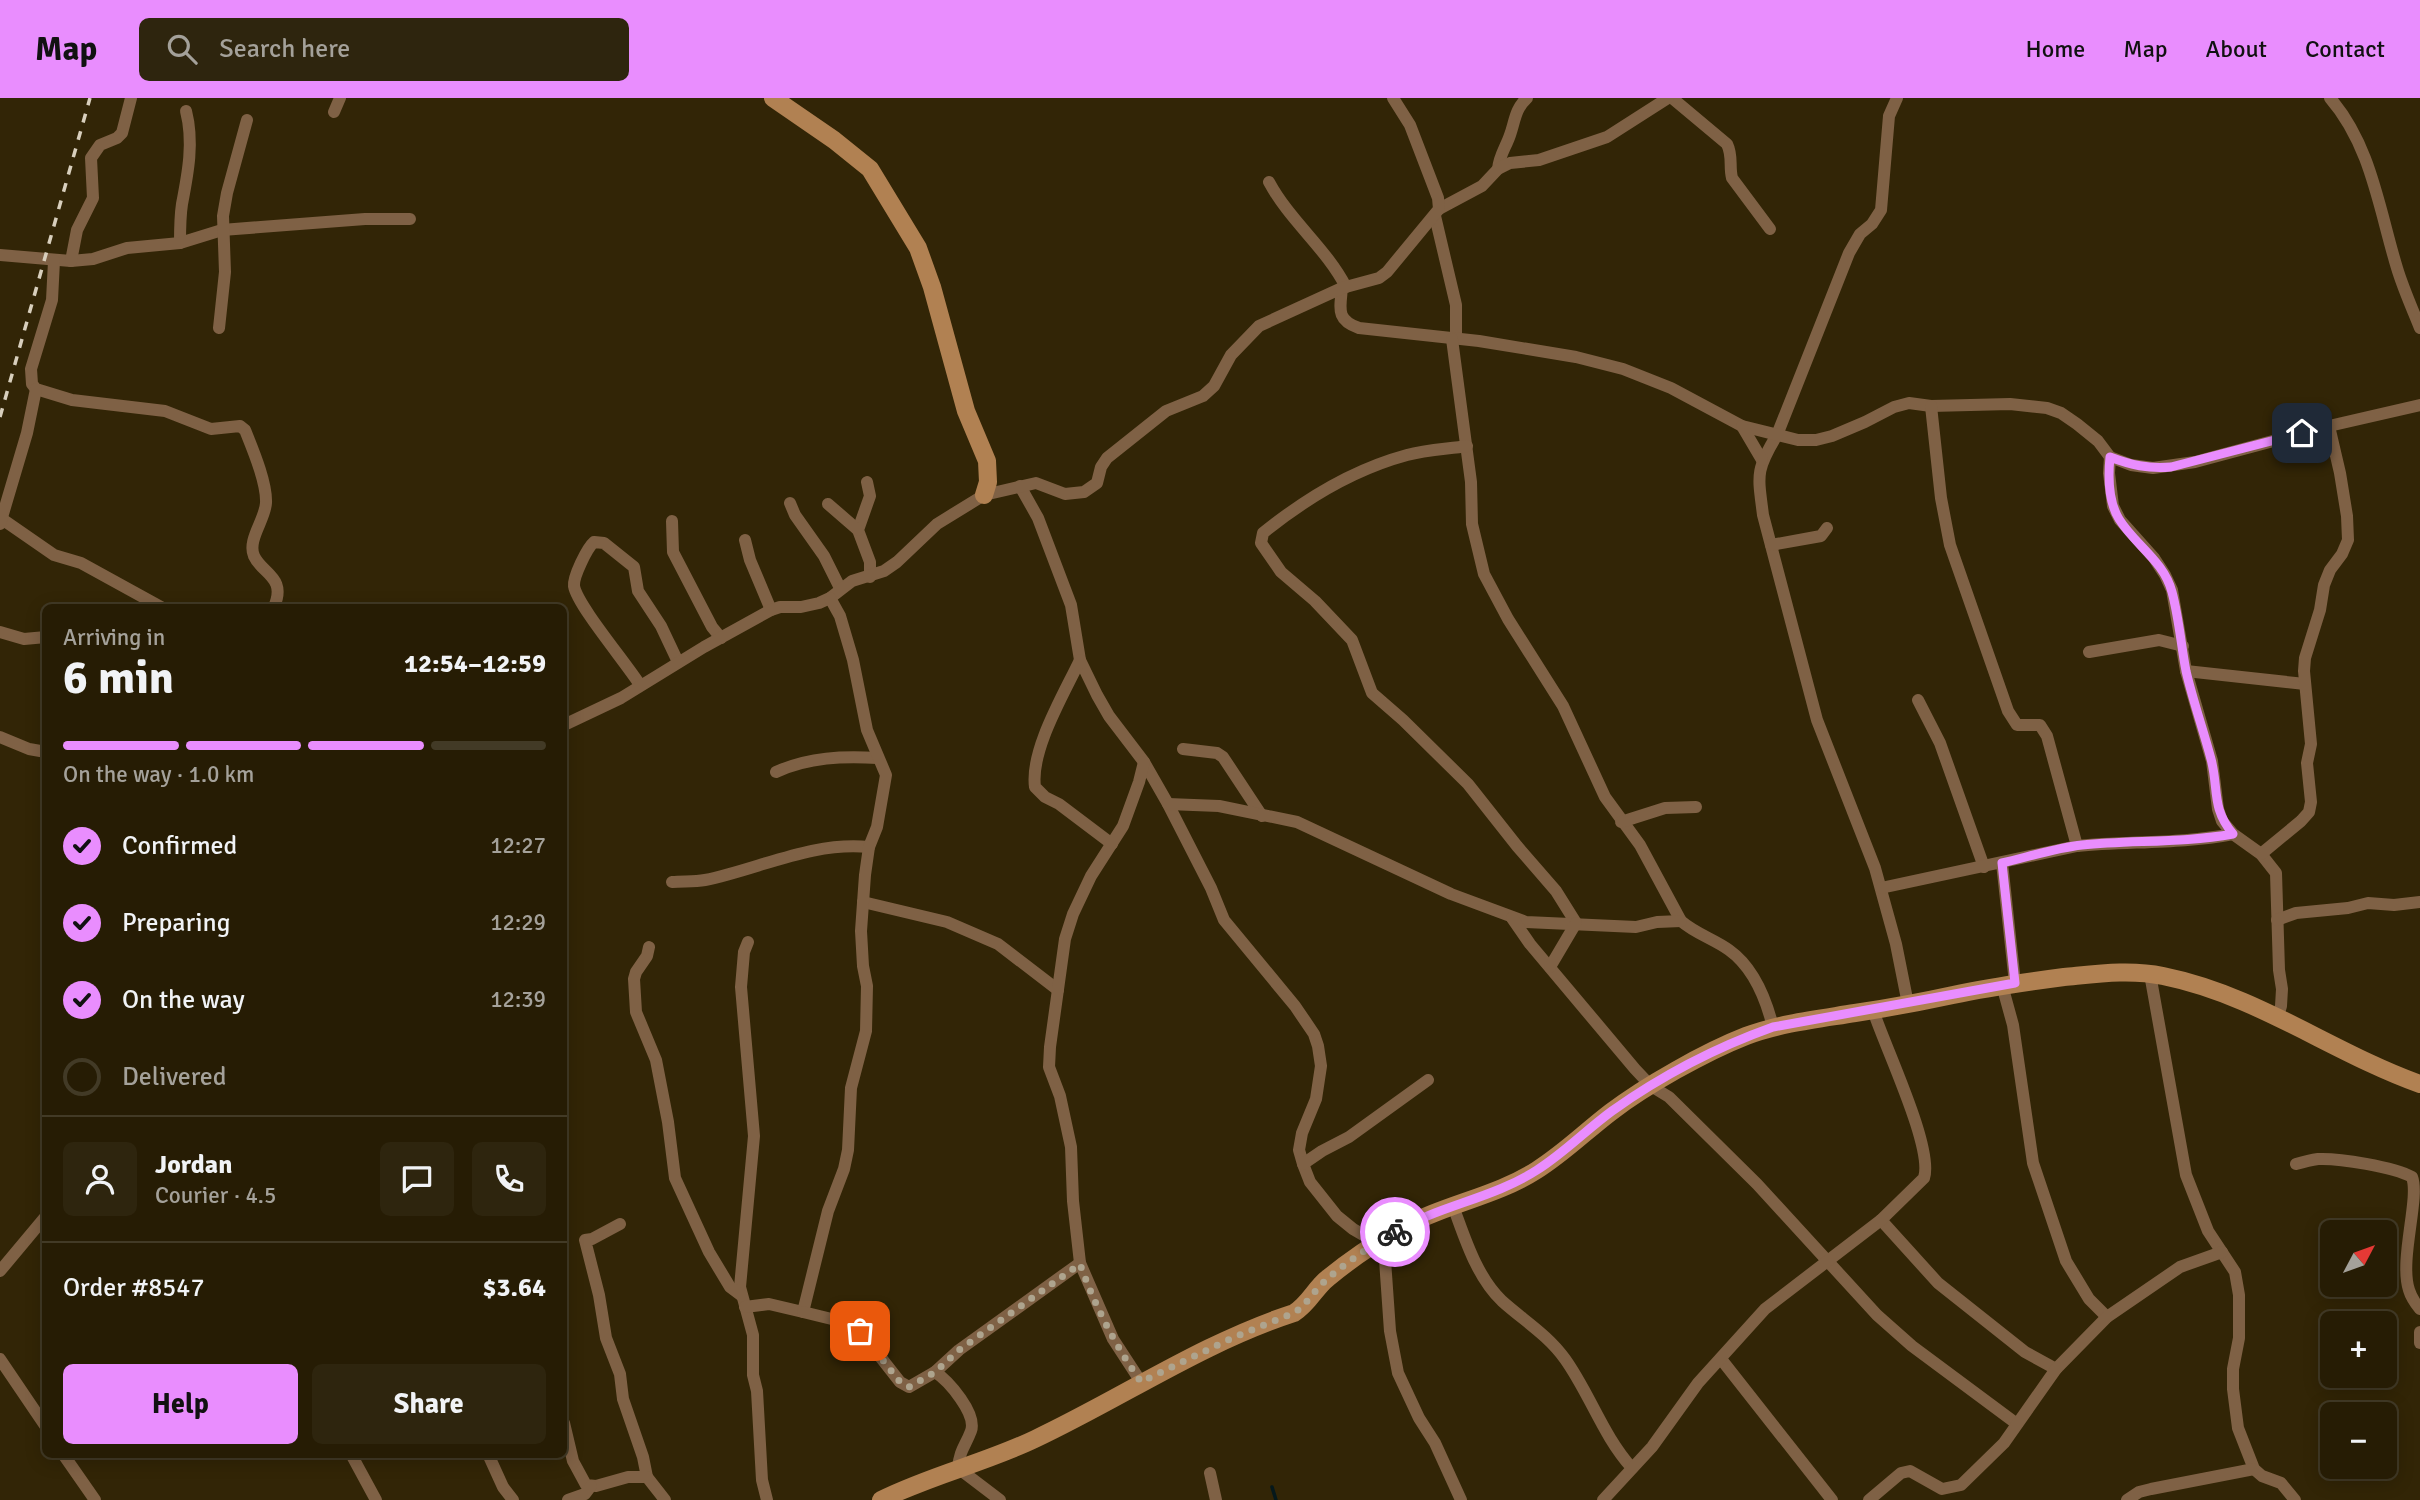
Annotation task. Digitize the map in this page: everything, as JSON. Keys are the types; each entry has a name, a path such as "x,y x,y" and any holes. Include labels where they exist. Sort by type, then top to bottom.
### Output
{"street":[{"path":"71,261 77,230 93,198 91,158 100,145 122,133 131,98"},
{"path":"334,112 340,98"},
{"path":"773,98 843,146 870,169 918,248 932,287 966,411 987,461 988,482 984,495"},
{"path":"1393,98 1410,125 1435,188 1437,213 1457,305 1454,339 1471,482 1472,524 1484,574 1508,619 1563,706 1605,797 1640,845 1681,921 1730,950 1744,964 1765,998 1773,1027"},
{"path":"1498,169 1514,118 1527,98"},
{"path":"567,724 621,698 771,610 819,603 852,581 870,577 897,562 937,524 984,495 1036,483 1065,494 1084,492 1097,483 1101,467 1107,458 1166,411 1203,396 1214,386 1231,355 1258,326 1344,288 1379,278 1437,213 1482,186 1498,169 1510,163 1539,160 1607,137 1670,98 1727,144 1731,152 1732,178 1770,229"},
{"path":"1897,98 1889,116 1881,210 1872,224 1860,234 1849,253 1777,435 1762,460 1759,481 1763,515 1817,720 1875,868 1896,944 1908,1004"},
{"path":"2330,98 2345,116 2363,152 2376,188 2398,271 2420,328"},
{"path":"180,243 181,207 189,169 189,125 186,111"},
{"path":"219,328 225,272 222,230 226,193 247,120"},
{"path":"1269,182 1279,202 1336,267 1344,288 1341,316 1346,324 1359,328 1576,357 1623,369 1671,388 1742,426 1798,440 1816,440 1865,422 1894,407 1909,404 2010,404 2047,408 2061,413 2098,441 2110,457 2142,466 2171,467 2420,405"},
{"path":"0,255 71,261 93,259 127,248 180,243 222,230 365,219 410,219"},
{"path":"54,261 52,300 30,378 36,389 27,433 1,522 54,555 81,563 156,604"},
{"path":"36,389 72,400 165,411 211,429 240,426 245,430 265,486 266,500 253,551 257,560 275,580 276,604"},
{"path":"1930,406 1941,498 1951,545 2008,711 2017,725 2040,725 2047,736 2077,846"},
{"path":"1742,426 1762,460"},
{"path":"2262,854 2301,821 2309,812 2311,802 2307,763 2310,733 2305,659 2320,610 2324,585 2348,540 2340,473 2329,426"},
{"path":"1467,446 1408,455 1354,475 1280,520 1263,533 1261,543 1281,572 1315,601 1352,640 1372,693 1468,784 1556,891 1576,923"},
{"path":"2110,457 2113,506 2120,520 2165,575 2172,590 2186,671 2212,761 2222,821 2233,834 2262,854 2276,873 2278,970 2282,989 2278,1016"},
{"path":"858,530 870,496 867,482"},
{"path":"1020,486 1038,518 1071,605 1080,660 1110,716 1144,762 1168,804 1212,888 1224,920 1295,1006 1314,1034 1321,1066 1316,1099 1302,1133 1299,1150 1303,1164 1310,1182 1337,1216 1381,1248 1385,1260 1390,1331 1398,1373 1419,1418 1435,1443 1460,1499"},
{"path":"790,503 795,515 824,556 840,588"},
{"path":"828,504 858,530 870,562 870,577"},
{"path":"671,521 673,552 712,627 721,638"},
{"path":"1771,545 1821,536 1827,528"},
{"path":"745,540 750,560 771,610"},
{"path":"640,685 589,614 574,585 575,576 586,552 594,542 604,543 634,567 638,591 661,626 678,663"},
{"path":"803,1312 828,1211 844,1169 848,1150 851,1088 866,1031 867,986 861,931 863,902 869,847 877,827 886,775 864,720 853,660 840,616 830,598"},
{"path":"0,632 24,639 42,637"},
{"path":"2088,652 2159,640 2183,646"},
{"path":"1080,660 1058,706 1034,768 1035,787 1111,844"},
{"path":"2186,671 2305,684"},
{"path":"1918,700 1940,743 1984,867"},
{"path":"0,737 42,751"},
{"path":"1183,749 1217,753 1223,757 1262,816"},
{"path":"776,772 793,764 831,757 878,758"},
{"path":"1141,1382 1113,1339 1080,1264 1071,1147 1060,1096 1049,1066 1049,1047 1065,939 1073,914 1091,876 1123,826 1144,762"},
{"path":"1168,804 1219,806 1297,822 1451,894 1512,918 1538,924 1576,923 1636,928 1657,922 1681,921"},
{"path":"1622,822 1665,808 1696,807"},
{"path":"1881,888 2077,846 2135,841 2203,840 2233,834"},
{"path":"672,882 703,881 844,844 869,847"},
{"path":"2002,863 2013,1026 2033,1163 2066,1261 2089,1299 2107,1317"},
{"path":"863,902 947,922 998,944 1058,990"},
{"path":"2277,920 2296,913 2348,908 2368,903 2394,905 2420,902"},
{"path":"1512,918 1530,944 1651,1086 1669,1097 1687,1114 1828,1260 1875,1313 1912,1346 2017,1424"},
{"path":"1550,967 1576,923"},
{"path":"748,942 744,952 741,987 754,1136 740,1287 753,1335 753,1375 757,1391 762,1480 767,1500"},
{"path":"649,947 634,979 636,1012 656,1060 675,1178 709,1252 730,1287 744,1302 769,1304 848,1323 860,1331 900,1382 909,1387 935,1372 959,1350 1080,1264"},
{"path":"881,1500 1035,1439 1141,1382 1232,1338 1294,1313 1304,1307 1328,1278 1377,1243 1432,1213 1504,1188 1536,1171 1612,1112 1651,1086 1742,1038 1773,1027 2009,984 2110,972 2150,974 2231,995 2278,1016 2355,1058 2420,1084"},
{"path":"2150,974 2186,1175 2208,1231 2235,1272 2239,1295 2239,1338 2233,1369 2233,1389 2238,1428 2254,1469 2262,1476 2281,1483 2295,1500"},
{"path":"1603,1500 1652,1447 1698,1383 1765,1309 1881,1220 1924,1178 1927,1170 1926,1159 1872,1010"},
{"path":"1303,1164 1322,1150 1349,1137 1428,1080"},
{"path":"2296,1164 2319,1159 2337,1161 2394,1170 2412,1177 2417,1188 2407,1279 2409,1291 2420,1309"},
{"path":"1453,1206 1484,1278 1502,1301 1528,1321 1565,1359 1610,1440 1632,1468"},
{"path":"1881,1220 1938,1283 2025,1352 2056,1369"},
{"path":"0,1270 42,1221"},
{"path":"620,1224 585,1240 599,1295 606,1338 620,1374 623,1399 647,1477 665,1500"},
{"path":"1869,1500 1901,1473 1910,1471 1944,1495 1961,1485 2004,1443 2056,1369 2107,1317 2180,1266 2222,1252"},
{"path":"2420,1332 2420,1343"},
{"path":"0,1359 42,1421"},
{"path":"1721,1359 1832,1500"},
{"path":"935,1372 951,1387 970,1413 972,1429 960,1451 958,1468"},
{"path":"567,1436 573,1461 586,1485 628,1477 647,1477"},
{"path":"66,1458 95,1500"},
{"path":"353,1458 376,1500"},
{"path":"490,1458 503,1487 513,1500"},
{"path":"958,1468 1000,1500"},
{"path":"2127,1500 2139,1492 2151,1489 2254,1469"},
{"path":"1210,1473 1216,1500"},
{"path":"568,1500 585,1494 591,1486"}],"waterway":[{"path":"1272,1487 1276,1500"}],"railway":[{"path":"0,417 90,98"}],"way so far":[{"path":"860,1331 900,1382 909,1387 935,1372 959,1350 1080,1264 1113,1339 1141,1382 1232,1338 1294,1313 1304,1307 1328,1278 1395,1232"}],"route":[{"path":"1395,1232 1432,1213 1504,1188 1536,1171 1612,1112 1651,1086 1742,1038 1773,1027 2015,983 2002,863 2077,846 2135,841 2203,840 2233,834 2222,821 2218,809 2212,761 2186,671 2172,590 2154,558 2120,520 2113,506 2110,457 2153,468 2171,467 2302,433"}]}
